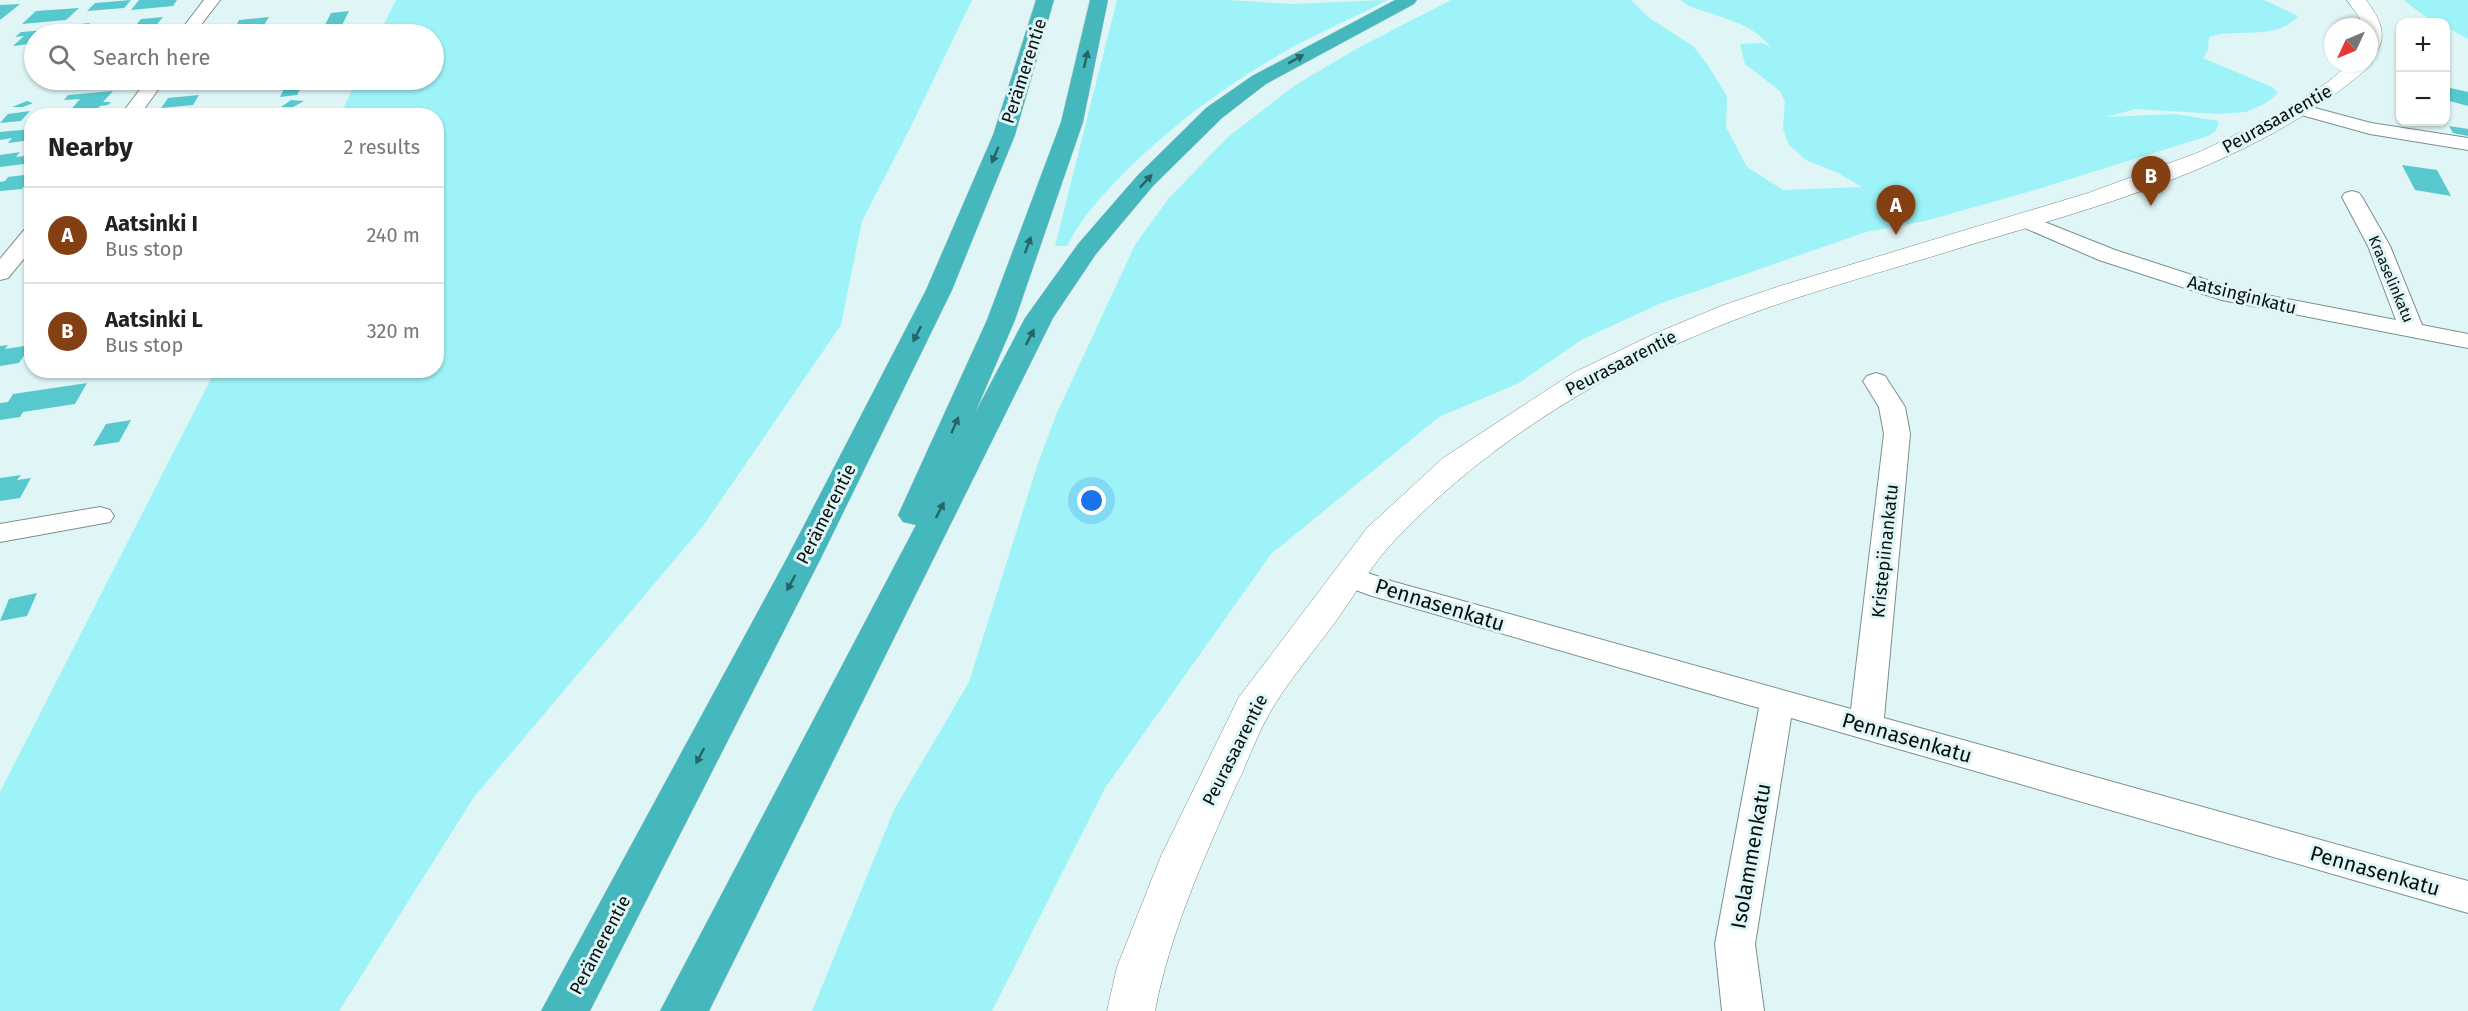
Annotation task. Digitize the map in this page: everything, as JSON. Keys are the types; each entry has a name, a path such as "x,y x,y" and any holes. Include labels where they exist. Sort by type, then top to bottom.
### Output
{"highway":[{"name":"Perämerentie","path":"565,1011 804,558 939,290 1004,135 1045,0"},
{"path":"683,1011 835,694 1001,320 1072,122 1099,0"},
{"path":"683,1011 1040,318 1087,249 1145,182 1214,112 1269,74 1408,0"}],"street":[{"path":"194,24 212,0"},
{"path":"2356,0 2369,18"},
{"name":"Peurasaarentie","path":"1131,1011 1140,967 1183,856 1253,707 1379,536 1454,465 1583,379 1664,340 1741,308 2025,221 2205,158 2258,134 2335,86 2351,72"},
{"path":"135,108 148,90"},
{"path":"2300,109 2370,128 2468,144"},
{"name":"Kraaselinkatu","path":"2352,197 2379,246 2412,330"},
{"name":"Aatsinginkatu","path":"2025,221 2107,255 2209,289 2260,302 2468,341"},
{"path":"0,273 24,244"},
{"name":"Kristepiinankatu","path":"1866,727 1897,434 1892,407 1876,381"},
{"path":"0,533 100,516"},
{"name":"Pennasenkatu","path":"1348,576 1380,588 1777,702 2468,897"},
{"name":"Isolammenkatu","path":"1743,1011 1736,944 1777,702"}],"shaded area":[{"path":"396,0 972,0 862,221 841,325 703,526 474,797 339,1011 0,1011 0,792 211,378 444,378 444,108 343,108 352,90 444,90 444,24 384,24"},
{"path":"1117,0 1227,0 1292,4 1387,0 1293,47 1208,101 1132,165 1096,203 1067,246 1055,246"},
{"path":"1451,0 1631,0 1648,17 1693,46 1727,96 1726,127 1747,167 1783,190 1862,187 1838,173 1806,160 1789,145 1783,129 1785,102 1780,91 1745,64 1740,44 1763,43 1771,48 1764,39 1745,26 1689,6 1681,0 2264,0 2298,16 2279,29 2209,37 2208,50 2203,58 2272,87 2278,93 2266,103 2246,112 2218,114 2136,109 2106,117 2175,114 2219,121 2216,131 2208,136 2038,189 1925,221 1866,232 1659,304 1581,340 1519,383 1439,417 1271,554 1105,788 992,1011 812,1011 894,810 969,682 1038,463 1057,413 1135,245 1169,198 1228,137 1294,86 1358,48"},
{"path":"2404,0 2468,0 2468,39 2450,29 2450,18 2428,18"}],"building":[{"path":"131,0 124,8 87,11 95,3"},
{"path":"139,0 177,0 173,6 131,10"},
{"path":"20,4 0,20 0,5"},
{"path":"79,8 66,20 22,24 36,11"},
{"path":"349,11 342,24 326,24 331,13"},
{"path":"163,17 157,24 137,24 141,19"},
{"path":"269,17 265,24 237,24 239,20"},
{"path":"24,32 24,36 15,37"},
{"path":"24,36 24,45 13,46"},
{"path":"2450,88 2468,92 2468,106 2450,101"},
{"path":"284,90 300,90 297,95 280,97"},
{"path":"113,91 103,102 111,102 98,108 72,108 80,99 64,100 68,95"},
{"path":"199,95 193,105 161,108 168,98"},
{"path":"291,100 304,101 293,107 281,107"},
{"path":"27,101 33,103 23,107 12,107"},
{"path":"24,112 24,118 21,121 0,123 8,114"},
{"path":"2449,126 2468,129 2468,136 2453,133"},
{"path":"24,130 24,141 8,143 12,138 0,140 0,132"},
{"path":"20,152 16,157 24,156 24,164 0,167 0,155"},
{"path":"2402,165 2437,170 2451,196 2415,190"},
{"path":"24,175 22,189 0,191 0,182 5,181 8,177"},
{"path":"8,345 5,349 24,346 24,356 19,363 0,366 0,346"},
{"path":"87,383 75,404 23,412 20,417 0,420 0,403 8,402 13,394"},
{"path":"131,420 119,442 93,446 106,424"},
{"path":"21,475 17,480 31,478 20,498 0,501 0,478"},
{"path":"37,593 27,616 0,621 9,599"}],"place":[{"name":"Aatsinki L","path":"2151,206"},
{"name":"Aatsinki I","path":"1896,235"}]}
